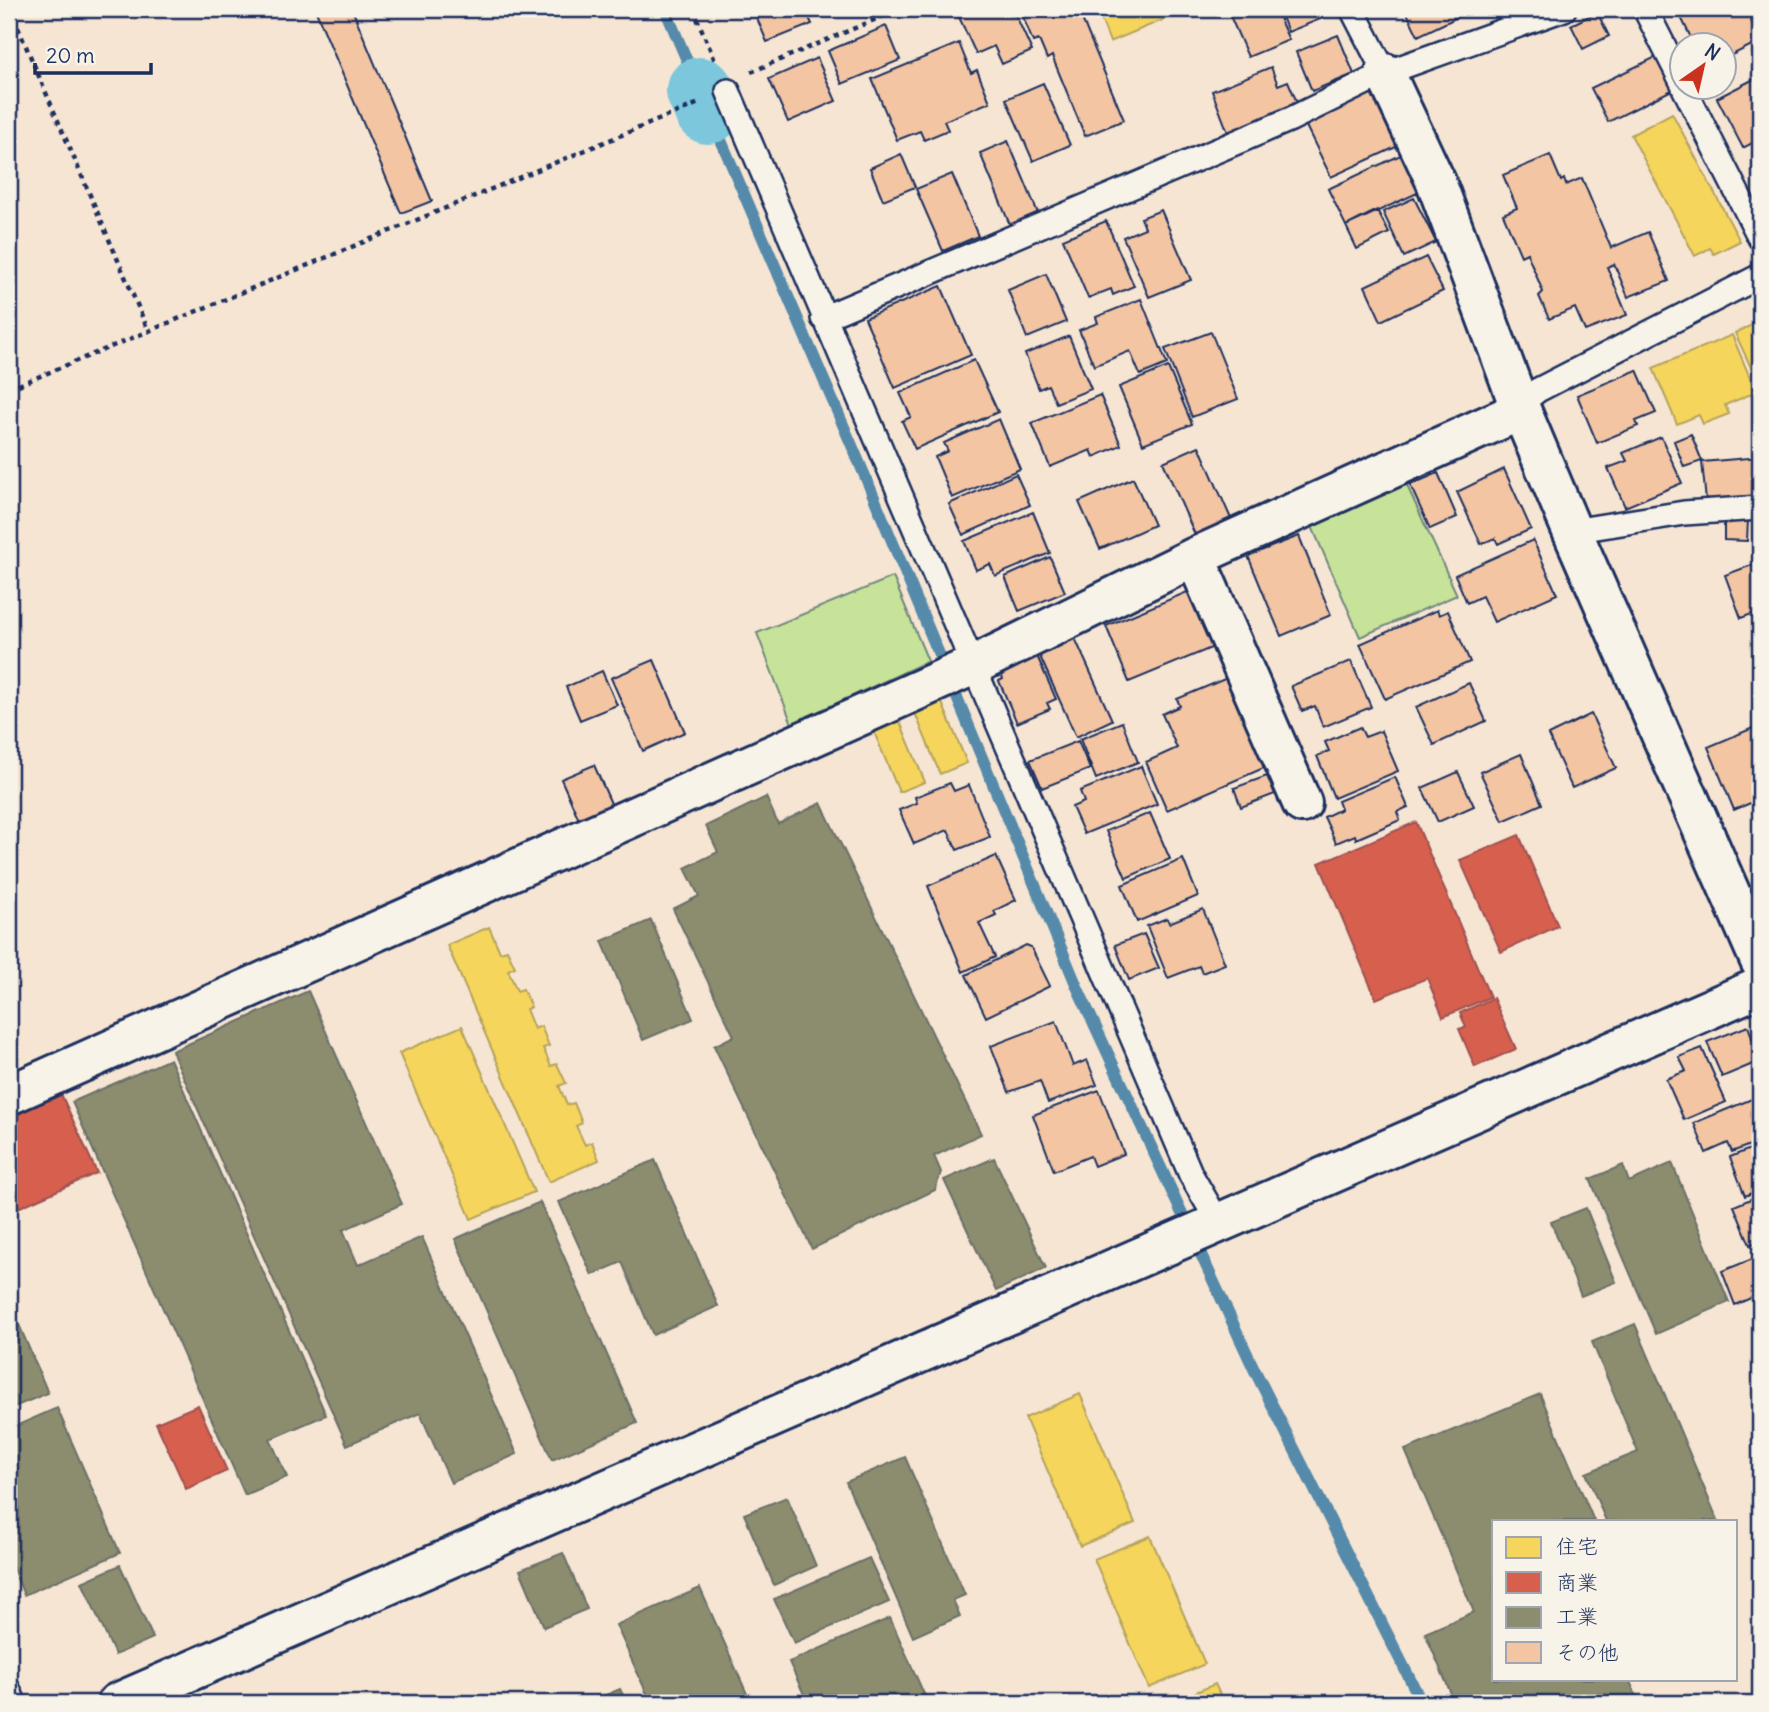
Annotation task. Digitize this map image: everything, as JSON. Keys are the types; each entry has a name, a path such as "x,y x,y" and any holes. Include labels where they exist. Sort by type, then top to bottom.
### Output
{"street":[{"path":"1385,73 1436,182 1519,405 1572,531 1760,961"},
{"path":"9,1095 956,673 1195,558 1506,417 1519,405"},
{"path":"1195,558 1302,803"},
{"path":"117,1703 1176,1244 1760,987"}],"lane":[{"path":"1352,9 1385,73"},
{"path":"823,318 1291,119 1385,73 1564,9"},
{"path":"1644,9 1668,55"},
{"path":"726,87 823,318 956,673 1216,1226"},
{"path":"1691,102 1760,238"},
{"path":"1519,405 1538,390 1760,276"},
{"path":"1572,531 1684,513 1760,508"},
{"path":"9,1691 14,1703"}],"path":[{"path":"10,9 148,330"},
{"path":"693,9 726,87 900,9"},
{"path":"9,389 694,104"}],"green space":[{"path":"1404,479 1457,595 1360,637 1310,522"},
{"path":"893,577 928,661 792,724 757,633"}],"building: 住宅":[{"path":"1097,9 1174,9 1177,14 1110,42"},
{"path":"1672,113 1740,241 1714,254 1710,248 1695,256 1631,135"},
{"path":"1760,321 1760,387 1735,333"},
{"path":"1732,335 1756,392 1725,405 1729,414 1703,424 1699,415 1677,424 1653,368"},
{"path":"940,698 967,763 940,774 913,708"},
{"path":"898,717 925,782 899,792 872,727"},
{"path":"489,927 500,952 507,950 515,967 508,970 517,991 523,989 531,1007 526,1009 534,1029 541,1026 549,1046 543,1048 551,1066 557,1064 566,1083 559,1086 567,1105 574,1103 582,1123 576,1126 585,1145 592,1142 599,1160 549,1182 447,945"},
{"path":"462,1026 534,1192 471,1219 399,1053"},
{"path":"1080,1394 1135,1523 1080,1546 1025,1418"},
{"path":"1150,1536 1205,1664 1149,1688 1094,1559"},
{"path":"1215,1684 1224,1703 1170,1703"}],"building: 商業":[{"path":"1416,822 1490,997 1443,1017 1427,978 1376,999 1319,863"},
{"path":"1519,835 1558,926 1501,952 1460,860"},
{"path":"1493,998 1516,1049 1475,1067 1459,1029 1466,1027 1460,1013"},
{"path":"61,1094 97,1173 9,1212 9,1117"},
{"path":"198,1405 227,1471 186,1489 156,1423"}],"building: 工業":[{"path":"766,797 778,824 821,803 981,1134 934,1156 941,1172 935,1190 812,1249 714,1046 734,1036 673,909 699,896 685,868 718,852 706,826"},
{"path":"651,920 693,1019 643,1040 602,941"},
{"path":"308,991 402,1204 343,1230 358,1265 422,1237 517,1454 451,1483 420,1413 347,1445 172,1051"},
{"path":"170,1059 326,1415 270,1439 287,1477 245,1495 72,1102"},
{"path":"994,1158 1046,1268 996,1291 944,1180"},
{"path":"655,1160 718,1306 653,1335 622,1262 592,1275 559,1202"},
{"path":"1672,1163 1729,1302 1656,1334 1590,1179 1623,1165 1629,1182"},
{"path":"540,1202 637,1423 552,1460 455,1239"},
{"path":"1586,1208 1616,1282 1581,1296 1551,1222"},
{"path":"9,1301 48,1393 9,1409"},
{"path":"1635,1324 1718,1520 1606,1520 1586,1473 1638,1452 1592,1342"},
{"path":"1540,1394 1594,1520 1492,1520 1492,1680 1629,1680 1639,1703 1455,1703 1425,1633 1474,1612 1405,1450"},
{"path":"57,1408 120,1553 24,1595 9,1559 9,1429"},
{"path":"905,1457 965,1595 953,1600 960,1616 913,1637 846,1482"},
{"path":"787,1497 816,1566 774,1585 744,1514"},
{"path":"563,1553 587,1609 544,1627 520,1570"},
{"path":"869,1558 889,1602 794,1643 774,1599"},
{"path":"120,1565 153,1638 115,1655 82,1582"},
{"path":"700,1588 751,1703 651,1703 616,1625"},
{"path":"890,1618 928,1703 808,1703 789,1662"},
{"path":"620,1689 627,1703 587,1703"}],"building: その他":[{"path":"315,9 352,9 432,201 401,213"},
{"path":"753,9 805,9 812,24 767,42"},
{"path":"966,9 1013,9 1032,51 1002,64 994,46 976,54 959,17 968,13"},
{"path":"1020,9 1078,9 1124,120 1085,136 1052,56 1047,59 1039,40 1033,42"},
{"path":"1227,9 1275,9 1289,40 1248,57"},
{"path":"1279,9 1331,10 1321,14 1323,18 1288,32"},
{"path":"1405,9 1466,9 1468,12 1418,36"},
{"path":"1677,9 1746,9 1760,41 1738,52 1738,32 1688,32"},
{"path":"1597,12 1609,36 1583,49 1571,25"},
{"path":"886,26 900,60 842,84 828,51"},
{"path":"1338,35 1354,74 1312,91 1296,52"},
{"path":"959,43 971,73 977,70 990,102 944,121 948,130 924,140 920,131 897,140 872,79"},
{"path":"1658,56 1668,77 1668,92 1608,122 1591,88"},
{"path":"817,58 836,101 788,122 769,79"},
{"path":"1271,67 1278,85 1288,81 1299,107 1229,135 1212,91"},
{"path":"1760,76 1760,149 1756,141 1743,148 1719,102 1738,102 1738,87"},
{"path":"1043,83 1070,145 1033,161 1006,99"},
{"path":"1381,87 1407,142 1331,177 1305,124"},
{"path":"1008,141 1040,218 1012,230 980,153"},
{"path":"1409,151 1426,189 1346,226 1328,189"},
{"path":"901,154 915,187 883,200 870,168"},
{"path":"1550,155 1561,181 1564,179 1566,185 1582,178 1611,248 1648,232 1669,281 1628,297 1614,264 1607,267 1627,315 1585,331 1575,308 1549,319 1539,296 1543,292 1527,253 1521,256 1503,214 1517,208 1503,175"},
{"path":"952,174 978,236 943,251 916,189"},
{"path":"1414,198 1436,242 1404,257 1383,212"},
{"path":"1161,210 1191,280 1149,297 1123,237 1145,228 1141,218"},
{"path":"1377,210 1389,233 1357,249 1346,226"},
{"path":"1106,221 1134,286 1113,295 1111,289 1088,298 1063,239"},
{"path":"1426,257 1443,291 1381,321 1365,286"},
{"path":"1046,274 1066,322 1027,338 1008,290"},
{"path":"941,286 971,355 895,388 865,318"},
{"path":"1141,299 1167,364 1140,375 1130,351 1094,366 1079,330 1098,323 1096,317"},
{"path":"1211,332 1238,399 1192,417 1165,349"},
{"path":"1069,336 1091,389 1056,403 1048,385 1039,389 1025,354"},
{"path":"974,360 998,412 915,449 902,421 911,417 900,393"},
{"path":"1168,367 1192,424 1143,444 1119,387"},
{"path":"1637,370 1656,413 1636,421 1638,426 1597,443 1577,395"},
{"path":"1100,395 1121,445 1094,457 1091,450 1050,467 1032,423"},
{"path":"999,419 1020,469 952,498 935,457 948,451 944,443"},
{"path":"1691,434 1702,461 1684,467 1674,441"},
{"path":"1661,437 1682,483 1625,507 1608,468 1627,461 1623,453"},
{"path":"1199,446 1232,521 1196,537 1163,462"},
{"path":"1760,457 1760,497 1706,501 1702,462"},
{"path":"1504,469 1531,529 1498,544 1495,538 1481,544 1457,492"},
{"path":"1438,473 1457,517 1430,529 1410,485"},
{"path":"1016,474 1030,505 963,535 949,504"},
{"path":"1133,478 1154,525 1100,549 1079,502"},
{"path":"1033,512 1050,553 995,576 990,564 976,570 964,541"},
{"path":"1724,518 1748,519 1747,541 1724,540"},
{"path":"1299,536 1331,615 1281,636 1248,556"},
{"path":"1533,540 1557,594 1494,622 1482,596 1467,603 1455,575"},
{"path":"1050,557 1065,592 1019,611 1005,577"},
{"path":"1760,562 1760,611 1741,618 1725,575"},
{"path":"1192,590 1216,646 1129,682 1106,626"},
{"path":"1437,610 1439,615 1448,611 1470,662 1385,699 1360,644"},
{"path":"1074,636 1112,720 1076,737 1038,652"},
{"path":"1037,656 1056,699 1047,703 1050,709 1017,723 999,681 1003,679 1000,671"},
{"path":"654,660 685,732 643,751 611,678"},
{"path":"1351,661 1371,707 1323,727 1315,706 1302,711 1291,686"},
{"path":"602,671 617,705 580,720 566,687"},
{"path":"1227,678 1266,767 1167,810 1146,762 1177,748 1162,714 1180,706 1177,699"},
{"path":"1469,683 1486,721 1434,745 1416,707"},
{"path":"1591,714 1616,768 1572,788 1548,735"},
{"path":"1122,722 1138,762 1096,779 1080,739"},
{"path":"1760,725 1760,799 1734,810 1708,747"},
{"path":"1360,727 1365,737 1381,731 1398,771 1334,798 1317,756 1329,751 1325,742"},
{"path":"1078,741 1090,769 1042,788 1030,760"},
{"path":"1521,754 1542,804 1503,821 1480,772"},
{"path":"594,765 613,808 580,822 561,779"},
{"path":"1141,766 1157,804 1084,834 1072,807 1084,802 1080,791"},
{"path":"1458,772 1474,806 1438,822 1422,788"},
{"path":"1267,776 1275,794 1241,807 1234,788"},
{"path":"1395,777 1408,807 1397,812 1400,820 1356,839 1355,835 1336,843 1324,817 1341,809 1338,801"},
{"path":"950,783 954,791 969,785 990,837 957,850 948,830 914,844 899,810 917,803 915,797"},
{"path":"1150,813 1170,859 1126,878 1106,831"},
{"path":"996,856 1016,900 994,911 996,915 979,923 995,957 963,972 928,886"},
{"path":"1183,859 1198,896 1137,922 1122,885"},
{"path":"1203,909 1225,964 1202,973 1199,966 1168,978 1147,926 1167,918 1169,923"},
{"path":"1144,934 1159,968 1129,980 1115,945"},
{"path":"1026,945 1031,947 1050,986 986,1017 966,975"},
{"path":"1056,1021 1073,1066 1087,1060 1097,1085 1048,1103 1040,1081 1009,1092 991,1046"},
{"path":"1748,1026 1753,1040 1759,1038 1760,1061 1722,1077 1707,1042"},
{"path":"1702,1048 1726,1102 1684,1120 1666,1079 1686,1071 1679,1057"},
{"path":"1099,1090 1124,1154 1094,1166 1090,1156 1054,1171 1033,1115"},
{"path":"1759,1096 1760,1141 1732,1152 1728,1143 1706,1153 1694,1123"},
{"path":"1760,1145 1760,1190 1745,1196 1730,1157"},
{"path":"1760,1195 1760,1241 1750,1245 1734,1206"},
{"path":"1760,1256 1760,1294 1735,1305 1722,1271"}],"waterway":[{"path":"665,9 700,91"},
{"path":"700,91 708,110"},
{"path":"708,110 868,483 1078,989 1255,1371 1422,1703"}]}
